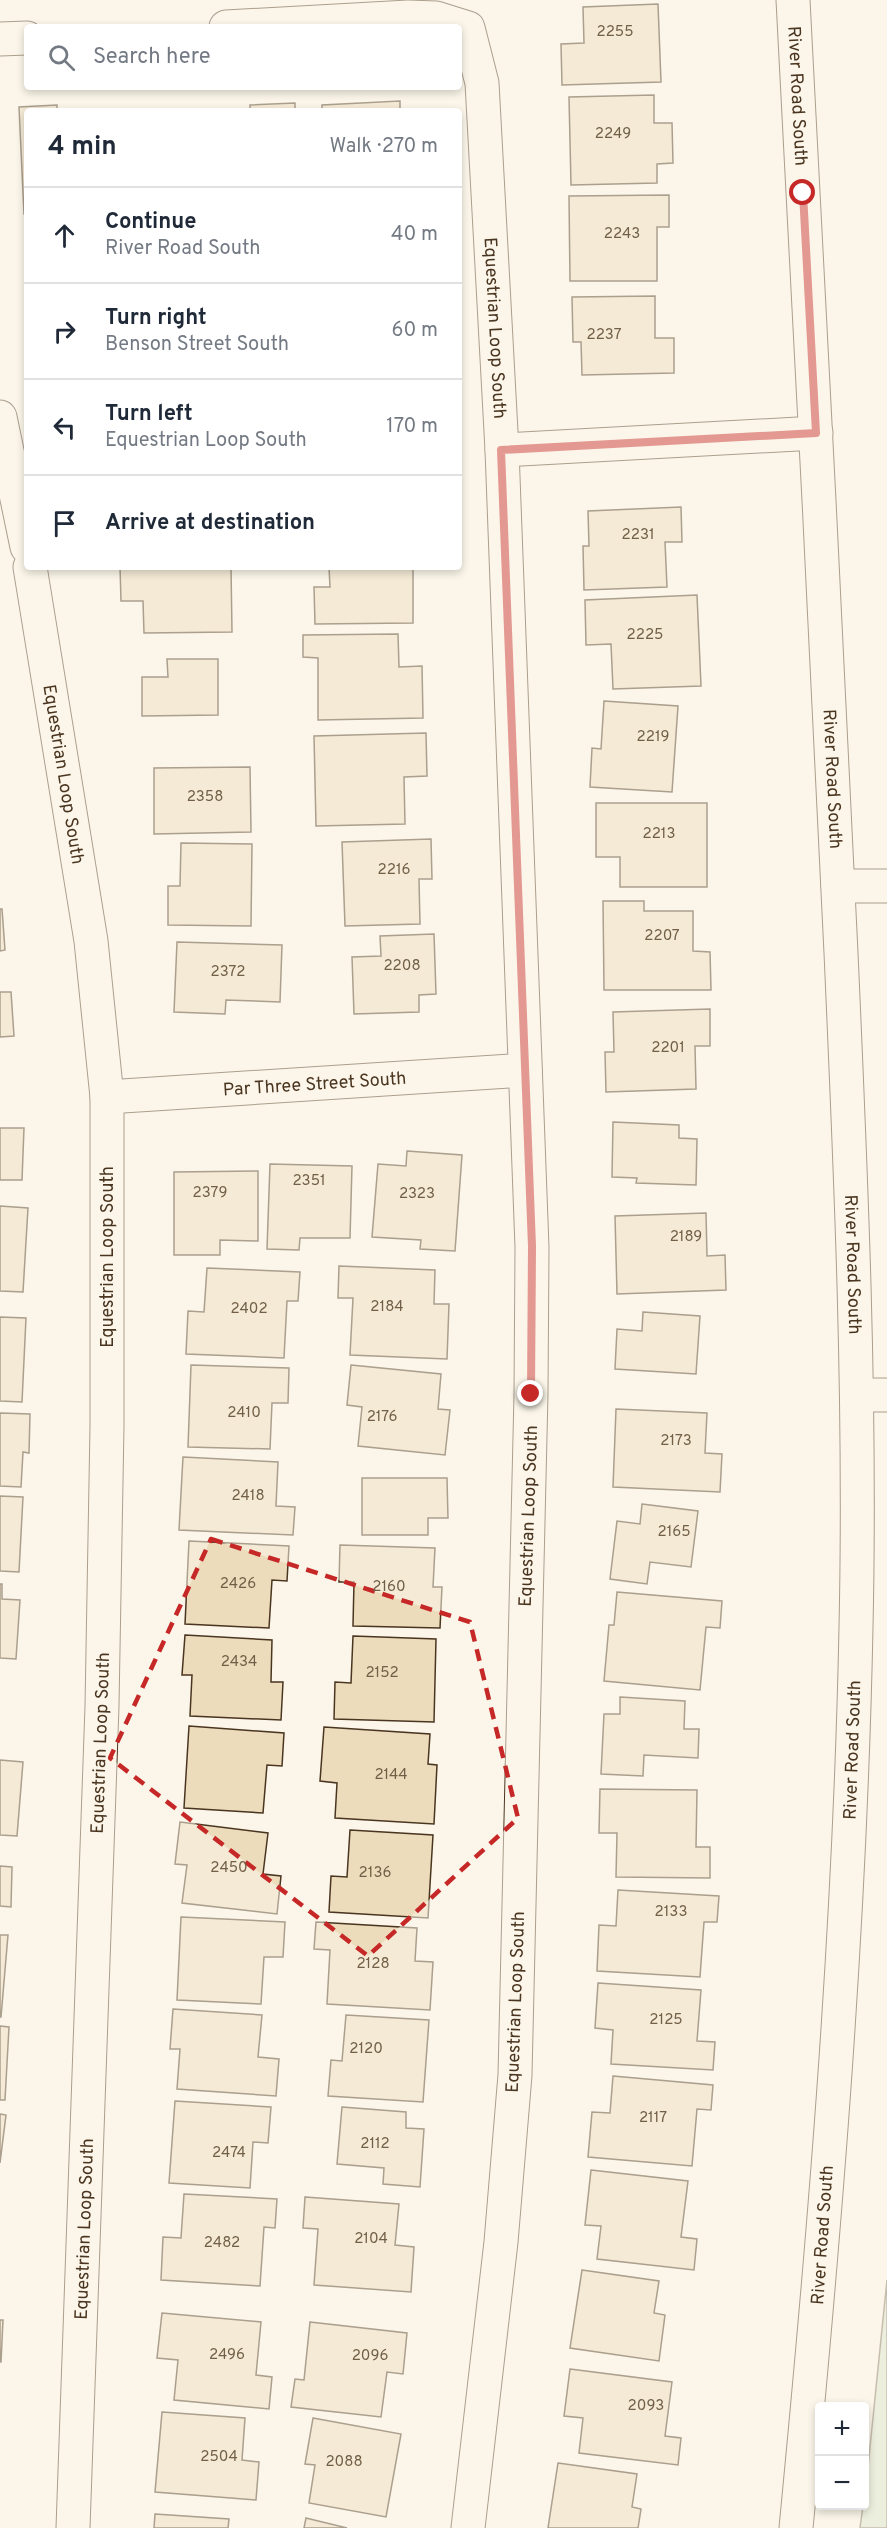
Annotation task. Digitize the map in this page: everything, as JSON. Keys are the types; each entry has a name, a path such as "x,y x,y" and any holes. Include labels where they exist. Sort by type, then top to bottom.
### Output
{"street":[{"name":"River Road South","path":"793,0 849,1110 872,1395 857,1621 848,1836 834,2078 814,2337 796,2528"},
{"name":"Equestrian Loop South","path":"281,24 408,17 435,18 455,24"},
{"name":"Equestrian Loop South","path":"462,26 468,28 482,83 501,450 532,1246 531,1394 514,2075 501,2242 468,2528"},
{"path":"0,39 24,38"},
{"path":"0,417 24,533"},
{"path":"501,450 816,433"},
{"name":"Equestrian Loop South","path":"30,570 92,941 106,1097 106,1425 102,1706 73,2528"},
{"path":"838,886 887,886"},
{"name":"Par Three Street South","path":"106,1097 525,1070"}],"highlighted area":[{"path":"211,1539 470,1622 518,1818 368,1956 110,1758"}],"green space":[{"path":"887,2280 887,2528 860,2528 862,2510 869,2510 869,2457"}],"building":[{"path":"658,4 661,82 562,85 561,44 584,43 583,7"},
{"path":"654,95 654,123 672,123 673,163 657,164 657,183 571,185 569,97"},
{"path":"400,101 400,108 322,108 322,105"},
{"path":"295,103 295,108 250,108 250,105"},
{"path":"57,105 57,108 24,108 24,214 19,107"},
{"path":"669,195 669,227 657,227 657,281 570,281 569,196"},
{"path":"655,296 655,338 674,338 674,373 582,375 581,342 573,342 572,297"},
{"path":"681,507 682,542 665,542 667,587 584,590 583,546 589,546 588,511"},
{"path":"120,570 231,570 232,632 144,633 143,601 121,601"},
{"path":"329,570 413,570 413,623 315,624 314,587 330,587"},
{"path":"697,595 701,686 613,689 611,644 586,645 585,600"},
{"path":"398,634 399,667 422,666 423,718 318,720 318,658 303,657 303,635"},
{"path":"167,659 218,659 218,715 142,716 142,677 168,677"},
{"path":"604,701 678,706 672,792 590,787 592,748 601,749"},
{"path":"426,733 427,776 404,777 405,824 316,826 314,736"},
{"path":"250,767 251,832 154,834 154,768"},
{"path":"596,803 707,803 707,887 620,887 620,857 596,857"},
{"path":"431,839 432,879 419,879 420,924 345,926 342,842"},
{"path":"181,843 252,844 251,926 168,925 168,886 180,886"},
{"path":"603,901 644,901 644,911 693,911 693,951 710,952 711,990 604,990"},
{"path":"0,909 2,909 5,950 0,951"},
{"path":"434,934 436,994 419,995 419,1012 354,1014 352,957 381,956 380,936"},
{"path":"177,942 282,945 280,1002 226,1000 225,1014 174,1012"},
{"path":"0,992 11,992 14,1036 0,1037"},
{"path":"710,1009 710,1046 695,1046 696,1089 606,1092 605,1052 614,1052 613,1012"},
{"path":"613,1122 679,1125 679,1138 697,1139 696,1185 636,1183 637,1178 612,1177"},
{"path":"0,1128 24,1128 22,1180 0,1180"},
{"path":"407,1151 462,1155 455,1251 420,1249 421,1240 372,1237 378,1164 406,1166"},
{"path":"270,1164 352,1166 350,1238 300,1238 299,1250 267,1249"},
{"path":"258,1171 258,1241 220,1240 220,1255 174,1255 174,1172"},
{"path":"0,1206 28,1208 23,1292 0,1291"},
{"path":"706,1213 707,1256 725,1255 726,1290 617,1294 615,1216"},
{"path":"339,1266 435,1270 434,1304 449,1304 447,1359 350,1355 353,1298 338,1298"},
{"path":"207,1268 300,1272 298,1301 287,1301 284,1358 186,1354 188,1311 204,1312"},
{"path":"643,1312 700,1316 696,1374 615,1369 617,1329 642,1331"},
{"path":"0,1317 26,1318 22,1402 0,1401"},
{"path":"191,1365 289,1368 288,1403 272,1403 270,1449 188,1447"},
{"path":"351,1365 441,1374 438,1409 450,1410 445,1455 358,1446 362,1407 347,1405"},
{"path":"616,1409 707,1413 705,1453 722,1454 720,1492 613,1487"},
{"path":"0,1413 30,1414 29,1453 23,1452 21,1487 0,1486"},
{"path":"183,1457 278,1462 276,1506 295,1507 293,1535 179,1530"},
{"path":"362,1478 447,1478 448,1518 428,1518 428,1535 362,1535"},
{"path":"0,1496 23,1497 19,1572 0,1571"},
{"path":"642,1504 698,1511 691,1567 650,1562 647,1584 610,1579 617,1521 640,1524"},
{"path":"189,1541 289,1546 287,1581 272,1580 269,1628 185,1624"},
{"path":"340,1545 435,1548 433,1587 442,1587 440,1628 353,1626 354,1582 339,1582"},
{"path":"0,1584 2,1584 2,1599 20,1600 16,1659 0,1658"},
{"path":"617,1592 722,1601 720,1628 706,1627 700,1690 604,1681 609,1625 614,1625"},
{"path":"185,1635 272,1640 271,1682 283,1682 281,1720 190,1716 192,1675 182,1675"},
{"path":"353,1636 436,1639 434,1722 334,1719 335,1682 351,1683"},
{"path":"620,1697 685,1701 684,1729 699,1729 698,1758 644,1755 643,1776 601,1774 604,1714 620,1714"},
{"path":"189,1726 284,1733 282,1766 267,1765 263,1813 184,1808"},
{"path":"324,1727 430,1734 428,1764 437,1765 434,1824 335,1818 337,1783 320,1781"},
{"path":"0,1760 23,1762 17,1836 0,1835"},
{"path":"600,1789 697,1790 696,1847 710,1847 710,1878 616,1877 617,1833 599,1833"},
{"path":"180,1822 268,1833 263,1874 281,1876 277,1914 182,1903 187,1865 175,1864"},
{"path":"350,1830 433,1835 428,1918 329,1912 331,1876 347,1877"},
{"path":"0,1866 12,1867 11,1907 0,1906"},
{"path":"618,1890 719,1896 717,1922 704,1922 700,1977 597,1971 599,1925 616,1926"},
{"path":"181,1917 285,1922 283,1957 264,1957 261,2004 177,2000"},
{"path":"316,1922 417,1928 415,1961 433,1962 430,2010 327,2004 330,1950 314,1949"},
{"path":"0,1935 8,1935 1,2017 0,2017"},
{"path":"598,1983 701,1990 697,2041 715,2042 713,2070 611,2064 613,2030 595,2028"},
{"path":"173,2009 262,2015 258,2057 279,2059 276,2096 177,2089 180,2049 170,2049"},
{"path":"346,2015 429,2020 423,2102 328,2096 331,2060 342,2061"},
{"path":"0,2026 9,2027 5,2100 0,2100"},
{"path":"613,2076 713,2085 711,2110 697,2109 692,2166 588,2157 592,2112 610,2113"},
{"path":"175,2101 271,2107 268,2143 253,2142 250,2188 169,2183"},
{"path":"342,2107 406,2112 406,2128 424,2129 420,2187 383,2184 384,2168 337,2164"},
{"path":"0,2114 6,2115 0,2163"},
{"path":"591,2170 688,2181 681,2237 697,2239 694,2270 597,2259 601,2226 585,2225"},
{"path":"184,2194 277,2199 275,2228 264,2227 260,2286 161,2280 163,2237 181,2238"},
{"path":"305,2197 399,2204 395,2245 414,2247 411,2292 314,2285 318,2229 303,2228"},
{"path":"582,2270 659,2281 654,2313 665,2315 659,2361 570,2348"},
{"path":"162,2313 261,2322 256,2375 272,2377 269,2409 174,2400 178,2360 157,2358"},
{"path":"0,2320 3,2320 1,2362 0,2362"},
{"path":"310,2322 407,2333 403,2374 387,2372 381,2417 291,2407 295,2379 304,2380"},
{"path":"570,2369 672,2382 665,2436 681,2438 678,2465 579,2453 583,2418 564,2416"},
{"path":"162,2412 245,2418 242,2460 259,2462 256,2500 155,2492"},
{"path":"313,2418 401,2434 386,2517 309,2503 315,2465 305,2464"},
{"path":"558,2463 637,2474 632,2507 641,2509 638,2528 548,2528"},
{"path":"155,2514 229,2519 228,2528 154,2528"},
{"path":"306,2518 347,2528 304,2528"}],"route":[{"path":"531,1394 532,1246 501,450 816,433 803,193"}]}
